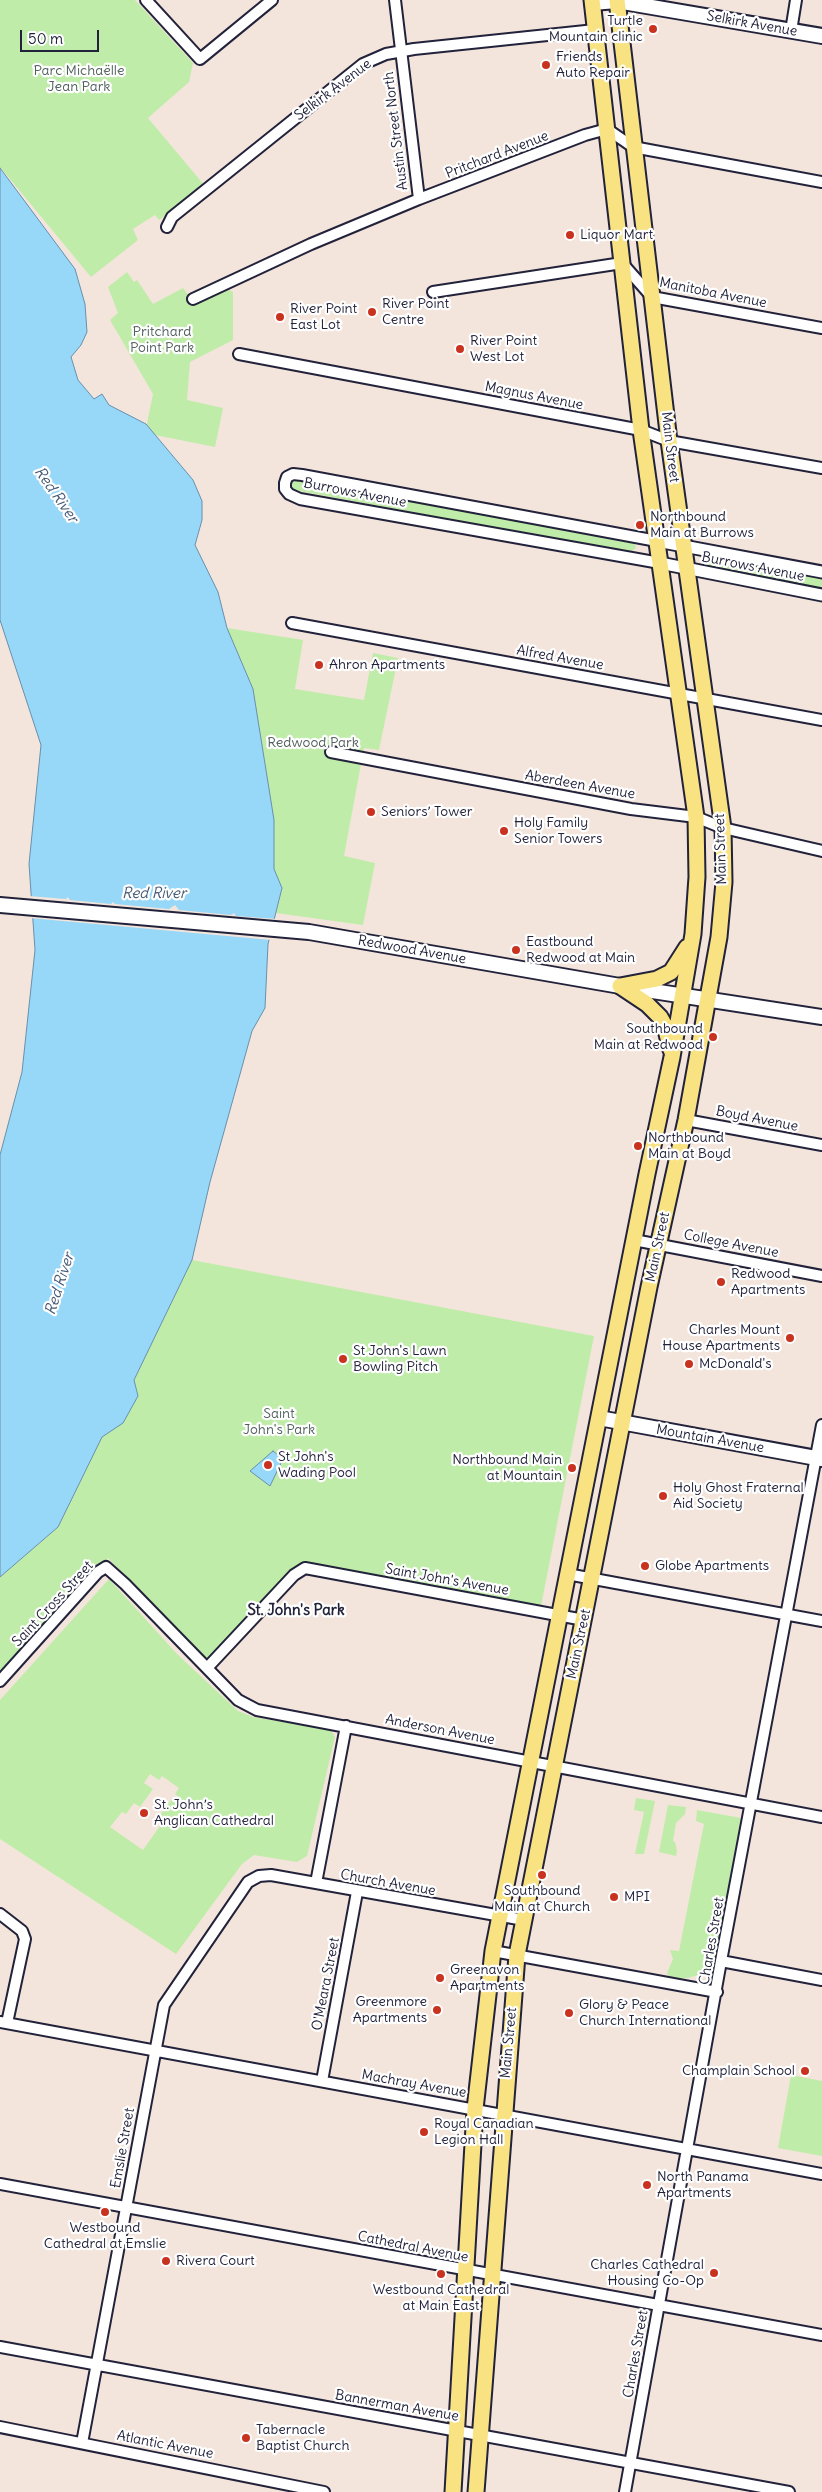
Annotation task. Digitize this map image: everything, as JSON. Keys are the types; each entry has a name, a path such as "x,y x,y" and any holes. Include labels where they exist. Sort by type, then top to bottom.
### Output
{"main road":[{"name":"Selkirk Avenue","path":"592,1 617,1 822,36"},
{"name":"Main Street","path":"452,2492 475,2109 493,1951 598,1418 672,1057 694,934 697,876 696,817 641,430 592,1"},
{"name":"Main Street","path":"476,2492 503,2114 517,1955 659,1243 686,1120 719,937 724,882 723,828 669,441 617,1"},
{"name":"Redwood Avenue","path":"0,905 309,932 620,986 822,1016"},
{"path":"620,986 658,978 671,972 694,934"},
{"path":"620,986 647,1004 660,1017 665,1026 672,1057"},
{"name":"Mountain Avenue","path":"598,1418 819,1459"}],"street":[{"path":"146,0 200,60 272,0"},
{"name":"Austin Street North","path":"395,0 419,200"},
{"path":"791,30 796,0"},
{"name":"Selkirk Avenue","path":"167,227 172,216 363,64 386,54 401,51 497,39 595,30"},
{"path":"607,129 633,147 822,182"},
{"name":"Pritchard Avenue","path":"194,299 311,244 419,200 607,129"},
{"path":"433,292 622,263"},
{"name":"Manitoba Avenue","path":"622,263 652,297 822,328"},
{"name":"Magnus Avenue","path":"239,354 641,430 669,441 822,468"},
{"name":"Burrows Avenue","path":"822,572 302,475 287,477 284,483 289,494 300,499 660,563 687,570 822,595"},
{"name":"Alfred Avenue","path":"292,623 822,720"},
{"name":"Aberdeen Avenue","path":"331,752 631,809 696,817 723,828 822,851"},
{"name":"Boyd Avenue","path":"686,1120 822,1146"},
{"name":"College Avenue","path":"634,1240 659,1243 822,1276"},
{"name":"Charles Street","path":"625,2492 786,1614 819,1459 822,1425"},
{"name":"Anderson Avenue","path":"106,1568 125,1584 238,1700 257,1710 822,1817"},
{"name":"Saint Cross Street","path":"0,1681 98,1572 106,1568"},
{"name":"Saint John's Avenue","path":"207,1668 294,1574 305,1568 584,1620"},
{"path":"568,1574 822,1621"},
{"path":"316,1883 346,1726"},
{"name":"Church Avenue","path":"248,1882 259,1876 271,1875 357,1892 524,1920"},
{"name":"Emslie Street","path":"82,2442 164,2005 248,1882"},
{"name":"O'Meara Street","path":"322,2081 357,1892"},
{"path":"0,1914 22,1931 25,1939 4,2023"},
{"path":"493,1951 717,1992"},
{"path":"721,1961 822,1980"},
{"name":"Machray Avenue","path":"4,2023 822,2174"},
{"name":"Cathedral Avenue","path":"0,2184 822,2335"},
{"name":"Bannerman Avenue","path":"0,2347 788,2492"},
{"name":"Atlantic Avenue","path":"0,2427 324,2492"}],"green space":[{"name":"Parc Michaëlle Jean Park","path":"0,0 135,0 193,63 189,82 148,118 205,186 159,220 155,215 133,229 138,240 91,277 0,167"},
{"name":"Pritchard Point Park","path":"127,272 134,282 137,280 153,304 183,288 195,304 229,290 233,292 233,340 190,362 187,400 223,408 215,447 145,433 153,394 110,320 118,313 108,287"},
{"path":"295,478 634,542 636,548 629,553 294,490 289,486 289,482"},
{"path":"710,557 822,578 822,588 707,566 704,560"},
{"name":"Redwood Park","path":"227,628 303,640 295,689 364,700 373,653 398,658 379,750 364,748 344,856 375,863 363,925 276,913 282,888 274,869 274,820 253,689"},
{"name":"Saint John's Park","path":"192,1260 594,1336 541,1606 303,1562 207,1660 108,1558 0,1676 0,1577 58,1527 102,1437 123,1422 138,1396 134,1380"},
{"path":"109,1579 177,1654 238,1711 253,1717 331,1730 335,1737 307,1856 297,1862 254,1855 242,1864 176,1954 0,1839 0,1700","holes":["150,1774 159,1780 162,1776 179,1788 175,1794 180,1798 176,1803 171,1800 157,1819 162,1823 143,1850 110,1827 122,1812 126,1814 134,1803 140,1807 153,1789 144,1783"]},
{"path":"636,1798 655,1801 644,1854 635,1854 644,1812 634,1810"},
{"path":"668,1805 686,1807 685,1814 676,1823 673,1841 677,1851 676,1856 659,1852"},
{"path":"697,1810 741,1818 716,1955 711,1965 698,1975 688,1978 670,1978 667,1973 673,1959 670,1950 679,1951 704,1824 696,1821"},
{"path":"791,2075 822,2081 822,2156 778,2148"}],"water":[{"name":"Red River","path":"0,168 75,269 85,304 87,332 81,345 71,357 78,380 94,399 102,394 109,405 146,424 193,480 202,501 202,520 195,545 218,592 227,628 253,689 274,820 274,869 282,888 268,944 265,1008 252,1031 210,1182 192,1260 134,1380 138,1396 123,1423 102,1437 58,1527 0,1577 0,1155 22,1072 35,950 29,864 41,745 0,620"},
{"name":"St John's Wading Pool","path":"273,1451 283,1459 270,1486 250,1471"}],"pier":[{"path":"29,896 66,899 68,897 70,900 111,904 113,902 115,904 169,909 175,905 179,910 231,915 234,913 236,916 277,919 271,940 30,918"}],"place":[{"name":"Turtle Mountain clinic","path":"653,29"},
{"name":"Friends Auto Repair","path":"546,65"},
{"name":"Liquor Mart","path":"570,235"},
{"name":"River Point Centre","path":"372,312"},
{"name":"River Point East Lot","path":"280,317"},
{"name":"River Point West Lot","path":"460,349"},
{"name":"Northbound Main at Burrows","path":"640,525"},
{"name":"Ahron Apartments","path":"319,665"},
{"name":"Seniors’ Tower","path":"371,812"},
{"name":"Holy Family Senior Towers","path":"504,831"},
{"name":"Eastbound Redwood at Main","path":"516,950"},
{"name":"Southbound Main at Redwood","path":"713,1037"},
{"name":"Northbound Main at Boyd","path":"638,1146"},
{"name":"Redwood Apartments","path":"721,1282"},
{"name":"Charles Mount House Apartments","path":"790,1338"},
{"name":"St John's Lawn Bowling Pitch","path":"343,1359"},
{"name":"McDonald's","path":"689,1364"},
{"name":"St John's Wading Pool","path":"268,1465"},
{"name":"Northbound Main at Mountain","path":"572,1468"},
{"name":"Holy Ghost Fraternal Aid Society","path":"663,1496"},
{"name":"Globe Apartments","path":"645,1566"},
{"name":"St. John’s Anglican Cathedral","path":"144,1813"},
{"name":"Southbound Main at Church","path":"542,1875"},
{"name":"MPI","path":"614,1897"},
{"name":"Greenavon Apartments","path":"440,1978"},
{"name":"Greenmore Apartments","path":"437,2010"},
{"name":"Glory & Peace Church International","path":"569,2013"},
{"name":"Champlain School","path":"805,2071"},
{"name":"Royal Canadian Legion Hall","path":"424,2132"},
{"name":"North Panama Apartments","path":"647,2185"},
{"name":"Westbound Cathedral at Emslie","path":"105,2212"},
{"name":"Rivera Court","path":"166,2261"},
{"name":"Charles Cathedral Housing Co-Op","path":"714,2273"},
{"name":"Westbound Cathedral at Main East","path":"441,2274"},
{"name":"Tabernacle Baptist Church","path":"246,2438"}],"district":[{"name":"St. John's Park","path":"296,1611"}]}
